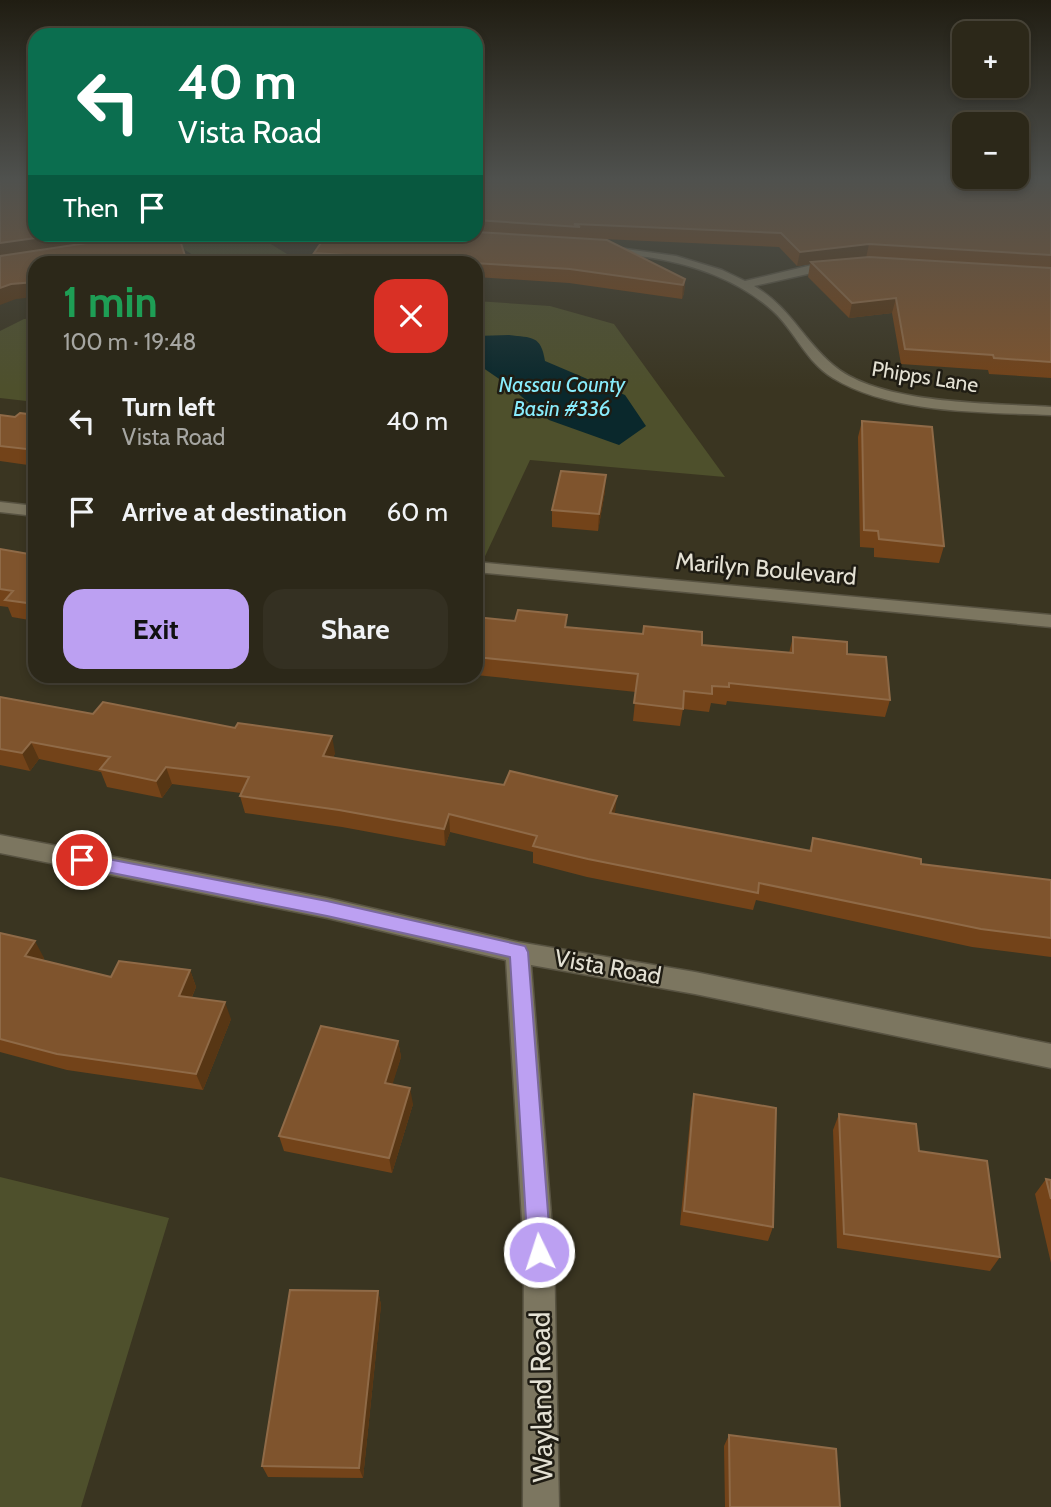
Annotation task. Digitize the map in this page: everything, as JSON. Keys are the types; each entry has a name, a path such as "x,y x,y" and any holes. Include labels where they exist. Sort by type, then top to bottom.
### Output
{"street":[{"name":"Phipps Lane","path":"597,248 686,262 743,285 777,309 826,367 860,386 934,401 1051,411"},
{"path":"743,285 812,269 852,266"},
{"path":"0,506 28,511"},
{"name":"Marilyn Boulevard","path":"483,568 1051,621"},
{"name":"Vista Road","path":"0,844 327,908 519,952 695,983 1051,1056"},
{"name":"Wayland Road","path":"519,952 539,1252 541,1507"}],"green space":[{"path":"183,248 278,248 290,256 195,256"},
{"path":"483,301 550,306 614,324 725,477 530,460 483,561"},
{"path":"28,319 28,401 0,398 0,331"},
{"path":"0,1177 169,1218 81,1507 0,1507"}],"water":[{"name":"Nassau County Basin #336","path":"509,335 534,339 541,346 545,361 625,395 646,426 619,445 549,420 483,368 483,336"}],"building":[{"path":"51,248 183,248 185,256 28,256 28,283 0,288 0,256"},
{"path":"317,248 624,248 685,279 683,285 570,269 483,264 483,256 362,256 314,253"},
{"path":"796,248 832,248 800,252"},
{"path":"941,248 1051,248 1051,255"},
{"path":"869,257 1051,268 1051,362 905,349 896,298 852,303 811,262"},
{"path":"20,413 28,414 28,449 0,446 0,415 15,417"},
{"path":"862,421 932,427 944,546 879,539 878,531 864,530"},
{"path":"561,471 606,475 599,514 552,510"},
{"path":"0,549 28,554 28,603 5,600 13,591 0,589"},
{"path":"518,610 567,615 565,627 643,634 644,626 702,632 702,645 793,653 793,637 847,642 847,654 886,657 890,700 729,683 729,687 712,686 712,694 684,691 683,709 634,703 638,674 483,658 483,618 515,621"},
{"path":"0,697 93,714 103,702 235,728 238,723 332,736 323,756 504,785 510,771 617,796 610,813 811,851 813,838 921,859 921,864 1051,880 1051,938 981,929 759,883 758,893 588,859 533,846 537,836 449,814 444,829 240,796 249,777 166,767 156,781 100,769 110,757 31,742 22,753 0,749"},
{"path":"0,933 35,941 25,956 111,977 119,961 190,970 179,996 225,1002 196,1074 57,1054 0,1039"},
{"path":"321,1026 398,1041 385,1083 410,1088 389,1158 279,1136"},
{"path":"694,1094 776,1108 773,1227 684,1211"},
{"path":"839,1114 916,1124 919,1151 987,1161 1000,1257 844,1234"},
{"path":"1046,1179 1051,1180 1051,1199"},
{"path":"290,1290 378,1291 359,1468 262,1466"},
{"path":"729,1435 836,1449 840,1507 730,1507"}],"route":[{"path":"82,860 327,908 519,952 539,1252"}]}
